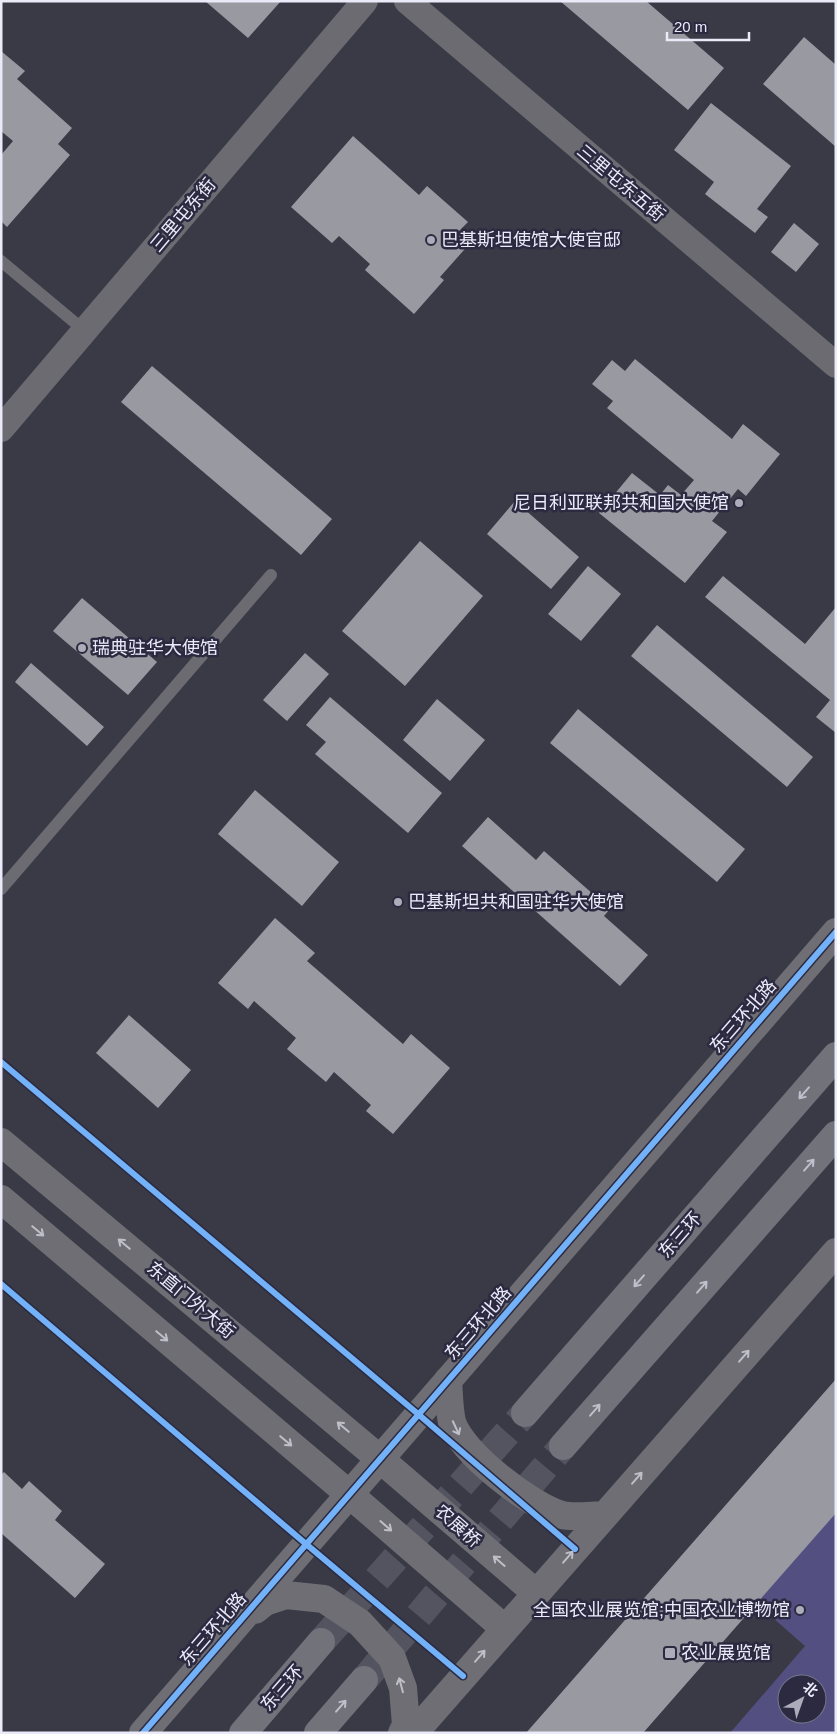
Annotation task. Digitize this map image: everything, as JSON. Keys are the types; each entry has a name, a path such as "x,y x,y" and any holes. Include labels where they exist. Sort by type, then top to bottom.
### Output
{"highway":[{"name":"东三环","path":"525,1413 836,1056"},
{"path":"563,1446 836,1135"},
{"name":"东三环","path":"243,1733 322,1642"},
{"path":"318,1733 364,1680"}],"street":[{"name":"三里屯东街","path":"1,429 365,1"},
{"name":"三里屯东五街","path":"407,1 836,365"},
{"name":"东三环北路","path":"143,1733 836,932"},
{"name":"东直门外大街","path":"1,1142 380,1459"},
{"path":"1,1199 505,1629"},
{"path":"414,1733 836,1252"},
{"path":"448,1380 452,1422 464,1444 490,1470 531,1500 564,1516 605,1515"},
{"name":"农展桥","path":"380,1459 536,1593"},
{"path":"238,1623 265,1602 286,1595 324,1599 360,1623 392,1658 403,1688 406,1725 402,1733"}],"lane":[{"path":"1,261 85,331"},
{"path":"1,889 271,575"}],"shaded area":[{"name":"全国农业展览馆;中国农业博物馆","path":"836,1443 836,1733 730,1733 777,1678 777,1724 827,1724 827,1674 781,1674 805,1646 722,1573"}],"building":[{"path":"205,1 281,1 248,38"},
{"path":"560,1 646,1 724,68 688,110"},
{"path":"804,37 836,65 836,147 763,84"},
{"path":"1,51 25,71 17,79 72,128 58,144 70,155 7,227 1,221 1,155 13,141 1,131"},
{"path":"711,103 791,166 757,209 768,217 755,233 705,194 714,182 674,150"},
{"path":"353,136 419,195 427,186 468,222 460,230 472,241 440,277 444,280 414,314 365,270 370,264 339,236 332,243 291,207"},
{"path":"794,223 819,244 796,272 771,252"},
{"path":"635,359 732,439 743,424 780,454 746,496 738,489 712,521 727,532 685,583 599,513 632,473 660,495 668,485 681,495 694,480 607,408 613,401 592,384 612,360 625,371"},
{"path":"152,366 332,519 301,555 121,402"},
{"path":"515,501 579,557 551,589 487,534"},
{"path":"420,541 483,596 405,686 342,631"},
{"path":"588,566 621,594 581,641 548,614"},
{"path":"723,576 805,644 836,607 836,733 816,717 830,700 705,597"},
{"path":"82,598 157,662 128,695 53,631"},
{"path":"657,625 813,757 787,787 631,656"},
{"path":"305,653 329,674 287,721 263,700"},
{"path":"31,663 104,727 87,746 15,682"},
{"path":"330,697 442,793 408,833 315,754 326,742 306,725"},
{"path":"437,699 485,740 450,781 403,740"},
{"path":"578,709 745,849 717,882 550,743"},
{"path":"255,790 339,862 302,906 218,834"},
{"path":"488,817 536,860 544,851 610,909 604,916 648,955 620,986 462,846"},
{"path":"275,918 315,953 307,961 403,1044 411,1034 450,1068 393,1134 366,1111 371,1105 334,1072 326,1082 287,1049 296,1038 254,1001 248,1009 218,983"},
{"path":"129,1015 191,1070 158,1108 96,1053"},
{"path":"836,1379 836,1513 643,1733 526,1733"},
{"path":"4,1472 22,1489 29,1481 62,1511 55,1520 105,1564 75,1598 1,1533 1,1475"}],"tunnel":[{"path":"321,1642 525,1413"},
{"path":"364,1680 563,1446"}],"cycle path":[{"path":"143,1733 836,932"},
{"path":"1,1062 575,1549"},
{"path":"1,1284 463,1676"}],"place":[{"name":"巴基斯坦使馆大使官邸","path":"431,240"},
{"name":"尼日利亚联邦共和国大使馆","path":"739,503"},
{"name":"瑞典驻华大使馆","path":"82,648"},
{"name":"巴基斯坦共和国驻华大使馆","path":"398,902"},
{"name":"全国农业展览馆;中国农业博物馆","path":"800,1610"},
{"name":"农业展览馆","path":"670,1653"}]}
